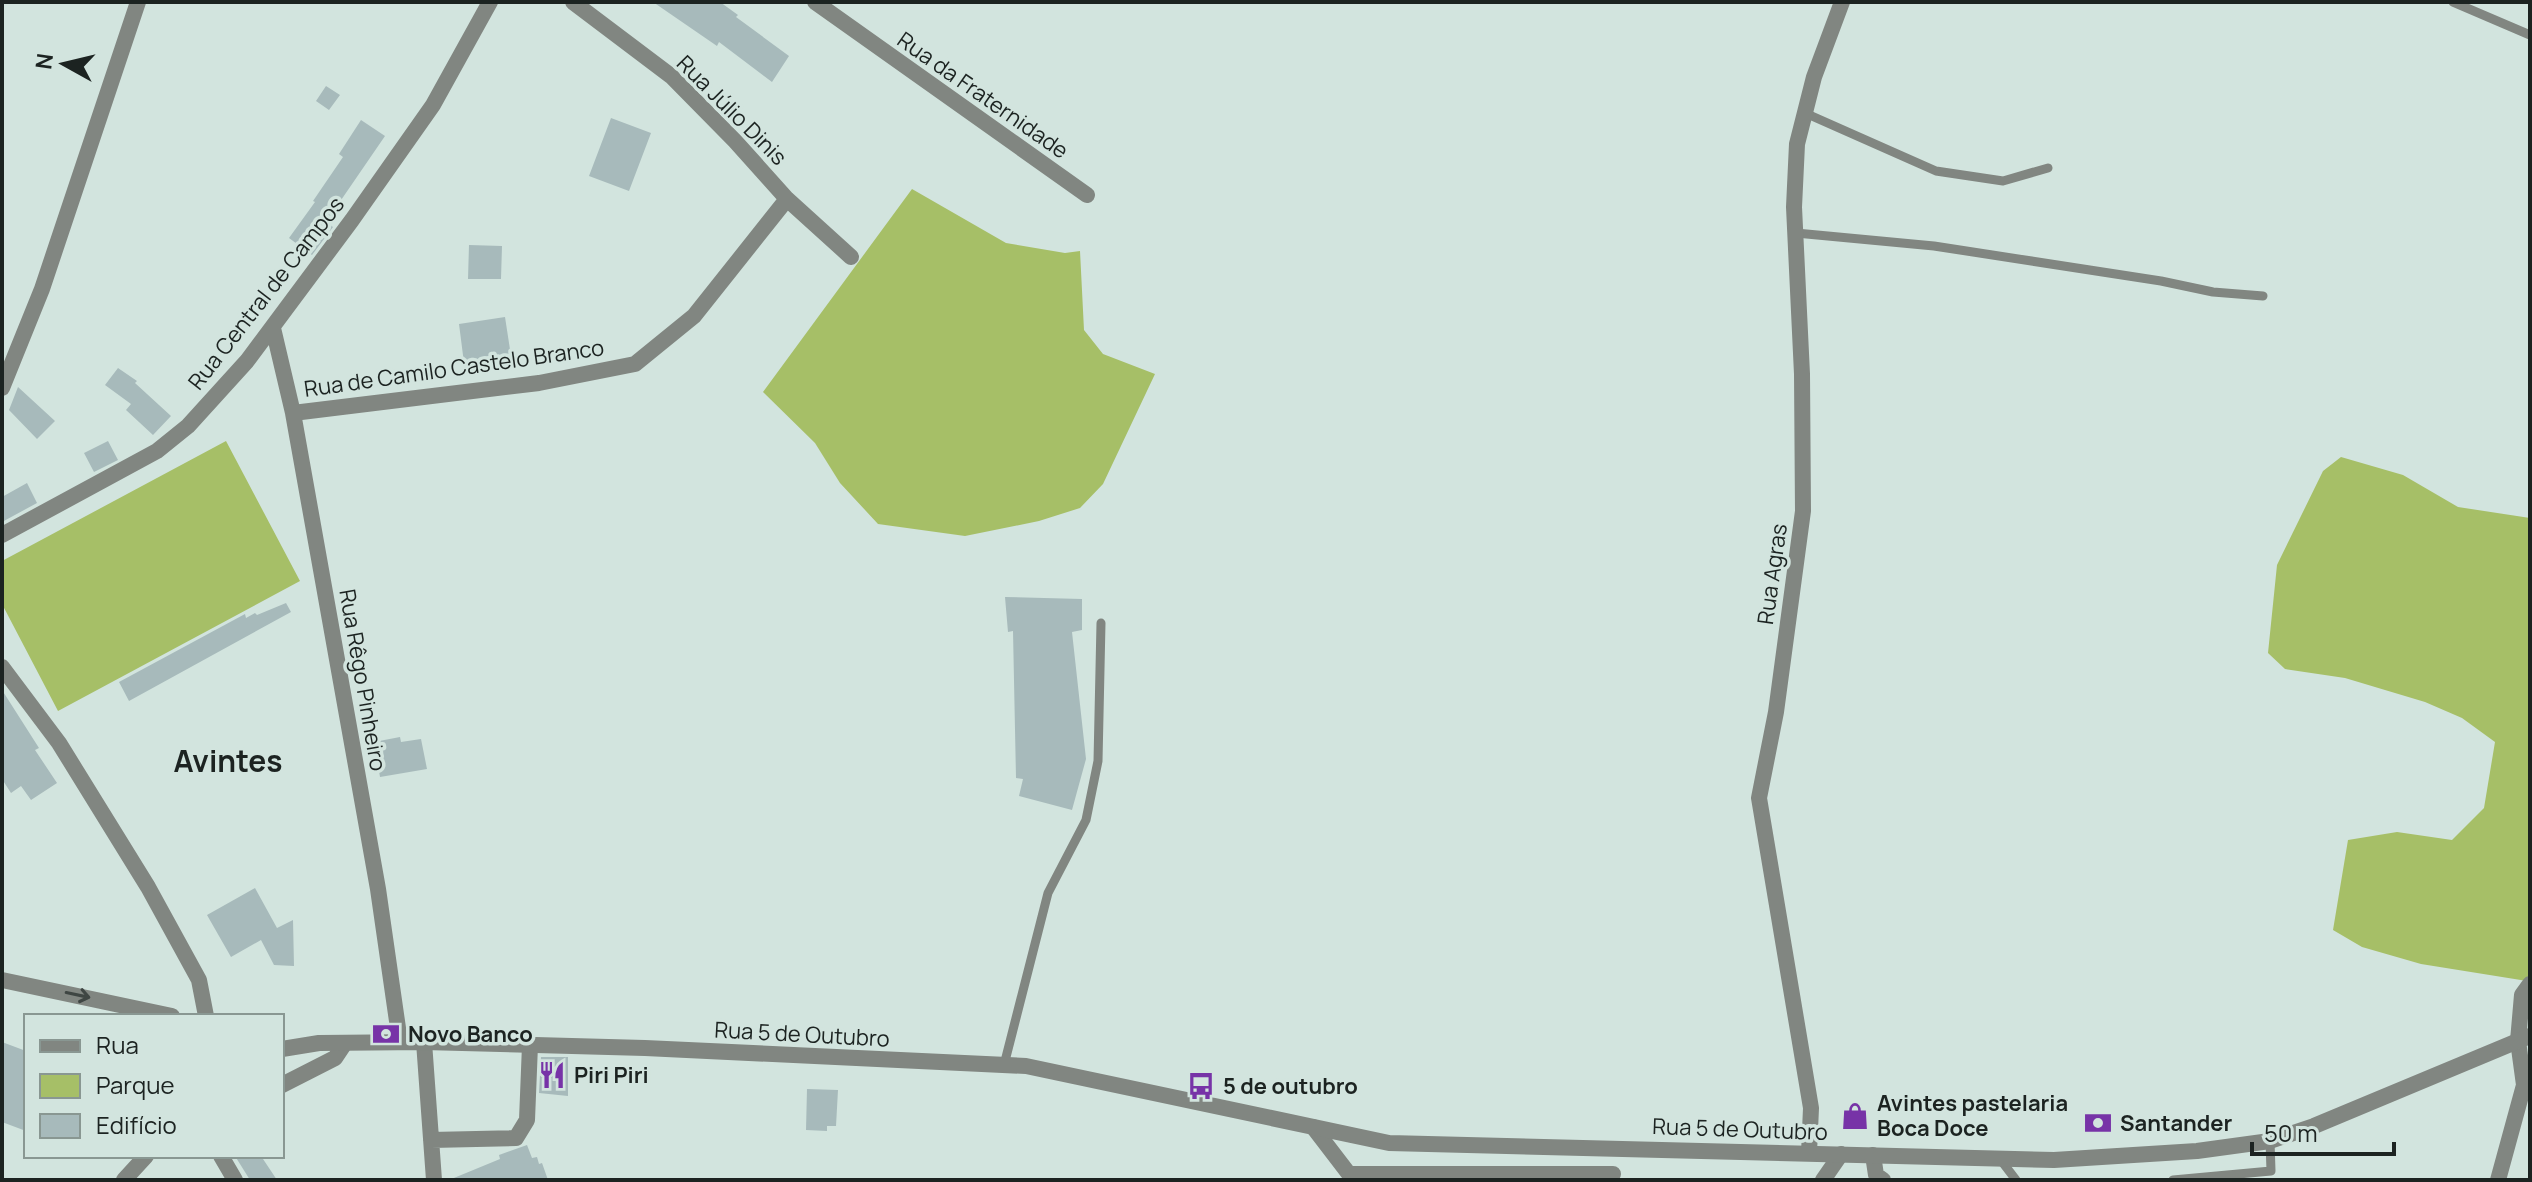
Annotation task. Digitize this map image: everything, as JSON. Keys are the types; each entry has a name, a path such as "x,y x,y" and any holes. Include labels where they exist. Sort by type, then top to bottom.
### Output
{"street":[{"path":"2,388 42,289 138,2"},
{"name":"Rua Central de Campos","path":"2,535 157,451 188,426 273,328 433,105 490,2"},
{"name":"Rua Júlio Dinis","path":"573,2 671,76 787,199 851,257"},
{"name":"Rua da Fraternidade","path":"815,2 1087,195"},
{"name":"Rua Agras","path":"1809,1153 1811,1108 1759,798 1776,712 1803,511 1802,374 1796,233 1797,144 1814,77 1842,2"},
{"name":"Rua de Camilo Castelo Branco","path":"293,413 539,383 635,364 694,316 787,199"},
{"name":"Rua Rêgo Pinheiro","path":"273,328 293,413 378,889 400,1042"},
{"path":"2,667 59,743 148,887 199,980 206,1014"},
{"path":"2,980 163,1014"},
{"path":"2498,1180 2524,1085 2522,995 2530,984"},
{"name":"Rua 5 de Outubro","path":"284,1049 319,1043 424,1042 1026,1066 1389,1143 2054,1160 2182,1152 2270,1141 2314,1126 2524,1038"},
{"path":"424,1042 434,1180"},
{"path":"284,1084 335,1058 345,1043"},
{"path":"431,1140 516,1138 527,1120 530,1045"},
{"path":"1313,1127 1349,1174 1613,1177 1613,1148"},
{"path":"1823,1180 1841,1154"},
{"path":"1873,1155 1876,1175 1883,1180"},
{"path":"124,1180 144,1158"},
{"path":"222,1158 235,1180"}],"lane":[{"path":"2453,2 2530,35"},
{"path":"1805,113 1936,171 2003,181 2048,168"},
{"path":"1796,233 1934,246 2213,292 2263,296"},
{"path":"1004,1065 1048,893 1086,820 1098,761 1101,623"},
{"path":"2173,1180 2271,1171 2270,1141"},
{"path":"2000,1159 2016,1180"}],"green space":[{"path":"912,189 1006,243 1065,253 1080,251 1084,330 1103,354 1155,374 1103,484 1080,508 1039,521 965,536 878,524 840,483 815,443 763,392"},
{"path":"226,441 300,581 58,711 2,604 2,561"},
{"path":"2341,457 2403,475 2458,507 2530,518 2530,977 2527,981 2421,964 2362,947 2333,930 2348,840 2397,832 2452,840 2484,808 2495,742 2462,718 2425,702 2345,678 2285,669 2268,653 2277,565 2323,471"}],"building":[{"path":"653,2 720,2 789,56 772,82 719,42 717,46"},
{"path":"326,86 340,95 329,110 316,101"},
{"path":"611,118 651,133 629,191 589,176"},
{"path":"361,120 385,136 326,222 333,227 312,255 289,238 343,157 339,154"},
{"path":"469,245 502,246 501,279 468,279"},
{"path":"505,317 511,356 464,363 459,324"},
{"path":"118,368 137,381 135,383 171,416 153,435 126,410 131,404 105,385"},
{"path":"18,387 55,421 37,439 9,410"},
{"path":"108,441 118,460 94,472 84,453"},
{"path":"27,483 37,503 2,522 2,497"},
{"path":"1005,597 1082,599 1082,630 1072,632 1086,759 1072,810 1019,796 1023,779 1016,778 1013,631 1008,632"},
{"path":"286,603 291,612 129,701 119,682 245,614 246,618"},
{"path":"2,690 57,783 31,800 21,786 11,793 2,779"},
{"path":"400,737 401,742 421,739 427,769 380,777 374,742"},
{"path":"255,888 277,928 293,920 294,966 274,965 261,940 231,957 207,915"},
{"path":"2,1042 24,1050 24,1130 2,1122"},
{"name":"Piri Piri","path":"541,1057 568,1057 568,1096 539,1093"},
{"path":"807,1089 838,1090 836,1126 827,1126 827,1131 806,1130"},
{"path":"527,1145 532,1158 537,1157 539,1164 542,1163 548,1180 449,1180 500,1159 499,1155"},
{"path":"236,1158 262,1158 277,1180 250,1180"}],"place":[{"name":"Novo Banco","path":"386,1034"},
{"name":"Piri Piri","path":"552,1075"},
{"name":"5 de outubro","path":"1201,1086"},
{"name":"Avintes pastelaria Boca Doce","path":"1855,1116"},
{"name":"Santander","path":"2098,1123"}],"district":[{"name":"Avintes","path":"228,760"}]}
